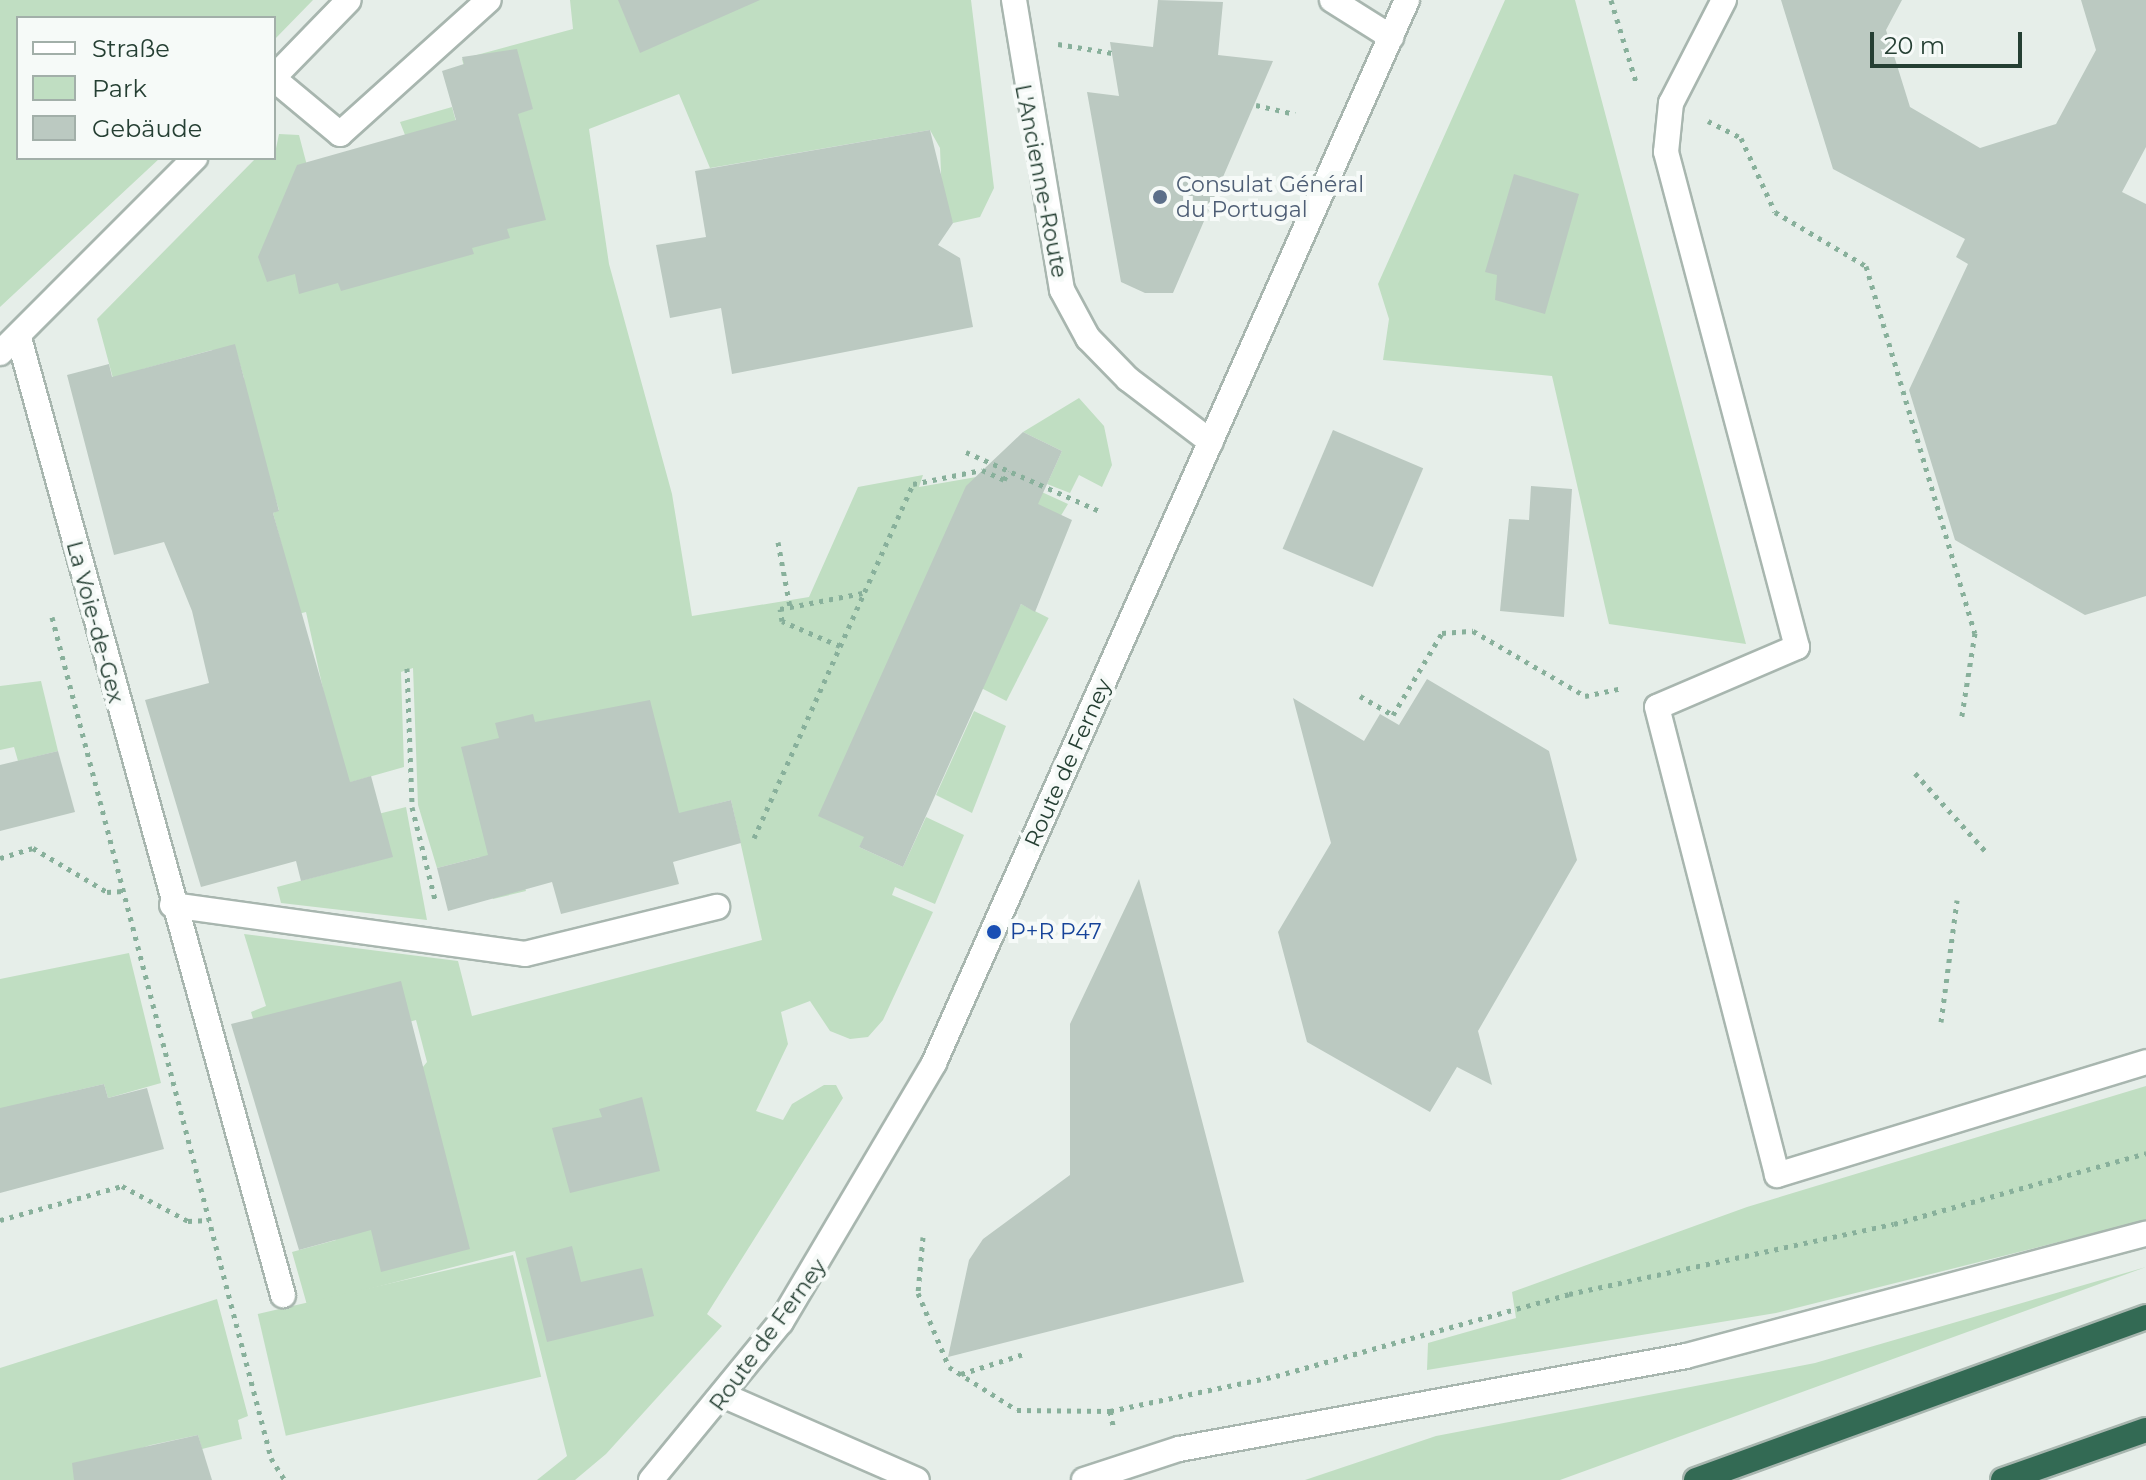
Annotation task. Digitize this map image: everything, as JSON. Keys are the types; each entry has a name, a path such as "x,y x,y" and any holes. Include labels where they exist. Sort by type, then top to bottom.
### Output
{"highway":[{"path":"1696,1480 2146,1317"},
{"path":"2003,1480 2146,1430"}],"street":[{"path":"276,76 349,0"},
{"path":"276,80 340,134 489,0"},
{"name":"L'Ancienne-Route","path":"1014,0 1062,290 1088,338 1128,379 1211,442"},
{"path":"1332,0 1391,37"},
{"name":"Route de Ferney","path":"651,1480 727,1397 843,1228 934,1063 1407,0"},
{"path":"1724,0 1665,127 1797,647 1657,707 1777,1175 2146,1062"},
{"name":"La Voie-de-Gex","path":"193,160 10,346 283,1295"},
{"path":"172,905 525,954 717,907"},
{"path":"1084,1480 1179,1449 1686,1356 2146,1234"},
{"path":"727,1397 917,1480"}],"path":[{"path":"1611,0 1633,83 1643,89"},
{"path":"1045,42 1112,53"},
{"path":"1256,105 1295,114"},
{"path":"1693,114 1741,138 1775,212 1866,266 1975,633 1961,721"},
{"path":"966,452 1100,511"},
{"path":"754,838 913,484 982,470 1004,480 1009,471"},
{"path":"778,542 790,607"},
{"path":"840,646 782,621 780,609 863,593"},
{"path":"48,600 271,1458 285,1480"},
{"path":"1360,696 1393,715 1442,633 1473,631 1585,696 1645,683 1657,707"},
{"path":"407,668 412,807 446,943"},
{"path":"1915,773 1988,854"},
{"path":"0,858 33,848 107,892 123,891"},
{"path":"1941,1022 1957,900"},
{"path":"923,1237 918,1293 936,1350 961,1374 1017,1410 1110,1411 1319,1365 1569,1294 1894,1224 2146,1153"},
{"path":"0,1220 122,1186 188,1221 209,1220"},
{"path":"961,1374 1027,1353"}],"green space":[{"path":"0,0 313,0 276,38 276,16 16,16 16,160 158,160 0,307"},
{"path":"570,0 971,0 994,188 980,217 953,223 942,198 940,148 930,130 710,168 679,94 589,129 609,264 672,494 692,616 809,597 858,487 923,475 919,487 982,476 1013,479 1068,504 859,847 903,867 926,817 964,835 935,904 895,887 892,895 933,912 883,1020 868,1037 850,1039 830,1031 810,1001 781,1012 788,1044 756,1111 783,1120 792,1104 824,1085 836,1085 843,1098 707,1314 722,1326 606,1454 575,1480 537,1480 567,1456 515,1251 307,1305 292,1252 336,1240 322,1190 427,1062 416,1020 316,1048 258,1035 251,1012 266,1006 244,934 458,961 472,1016 762,940 731,800 516,857 526,891 493,899 480,857 437,868 418,805 413,668 401,672 404,767 344,784 306,612 286,617 284,554 273,513 279,510 239,387 244,378 237,354 212,350 143,369 121,408 97,319 254,160 276,160 279,134 299,135 310,177 405,135 400,122 452,107 460,136 481,131 462,59 573,29"},
{"path":"1505,0 1575,0 1746,644 1609,624 1552,376 1383,360 1389,319 1378,284"},
{"path":"1079,398 1104,426 1112,465 1102,487 1079,475 1070,493 1047,484 1062,451 1023,432"},
{"path":"1021,604 1049,618 1006,701 979,687"},
{"path":"41,681 58,751 18,761 14,747 0,750 0,686"},
{"path":"974,711 1006,726 972,813 936,795"},
{"path":"406,807 427,920 281,903 277,887 372,862 354,820"},
{"path":"129,953 161,1083 108,1098 104,1084 57,1095 0,1126 0,979"},
{"path":"2146,1086 2146,1220 1776,1313 1427,1370 1428,1343 1516,1318 1512,1292 1747,1207"},
{"path":"513,1255 541,1377 286,1436 258,1314"},
{"path":"2146,1267 1560,1480 1305,1480 1436,1436 1815,1363"},
{"path":"217,1299 248,1416 238,1420 242,1439 202,1449 198,1435 151,1445 119,1455 84,1480 0,1480 0,1368"}],"building":[{"path":"618,0 760,0 640,53"},
{"name":"Consulat Général du Portugal","path":"1158,0 1223,2 1218,55 1273,61 1173,293 1145,293 1121,282 1087,92 1119,96 1110,42 1153,47"},
{"path":"1781,0 1902,0 1886,30 1910,107 1980,148 2056,124 2096,50 2081,0 2146,0 2146,147 2122,192 2146,204 2146,596 2085,615 1955,540 1909,390 1968,264 1956,257 1965,239 1833,169"},
{"path":"517,49 533,109 518,114 546,220 507,229 510,238 472,248 474,254 341,291 338,283 299,294 295,274 267,282 258,257 297,165 456,120 442,71 464,64 462,57"},
{"path":"930,130 953,223 938,245 960,258 973,327 732,374 721,308 670,318 656,245 706,237 695,171"},
{"path":"1514,174 1579,194 1545,314 1495,300 1497,275 1485,272"},
{"path":"235,344 279,511 273,513 350,782 371,776 393,857 301,881 296,861 201,887 145,700 209,683 192,611 164,542 114,555 67,375 109,364 112,377"},
{"path":"1333,430 1423,468 1373,587 1283,549"},
{"path":"1023,432 1062,451 1038,504 1072,520 1035,612 1021,604 903,867 859,847 864,837 818,816 966,486"},
{"path":"1531,486 1572,489 1564,617 1500,611 1509,519 1529,520"},
{"path":"1427,679 1549,751 1577,860 1478,1031 1492,1085 1457,1067 1430,1112 1307,1042 1278,932 1331,843 1293,698 1364,741 1380,714 1399,725"},
{"path":"650,700 679,813 731,800 741,843 673,862 679,884 561,914 552,882 448,911 437,868 488,855 461,747 499,738 495,723 533,714 535,722"},
{"path":"58,751 75,812 0,831 0,765"},
{"path":"1139,879 1244,1282 948,1357 969,1260 983,1239 1070,1175 1070,1024"},
{"path":"401,981 470,1249 381,1272 371,1230 299,1250 231,1024"},
{"path":"104,1084 108,1098 147,1088 164,1149 0,1193 0,1108"},
{"path":"642,1097 660,1171 570,1193 552,1128 602,1117 599,1109"},
{"path":"572,1246 581,1282 642,1268 654,1316 547,1342 526,1258"},
{"path":"198,1435 212,1480 74,1480 72,1463"}],"place":[{"name":"Consulat Général du Portugal","path":"1160,197"},
{"name":"P+R P47","path":"994,932"}]}
